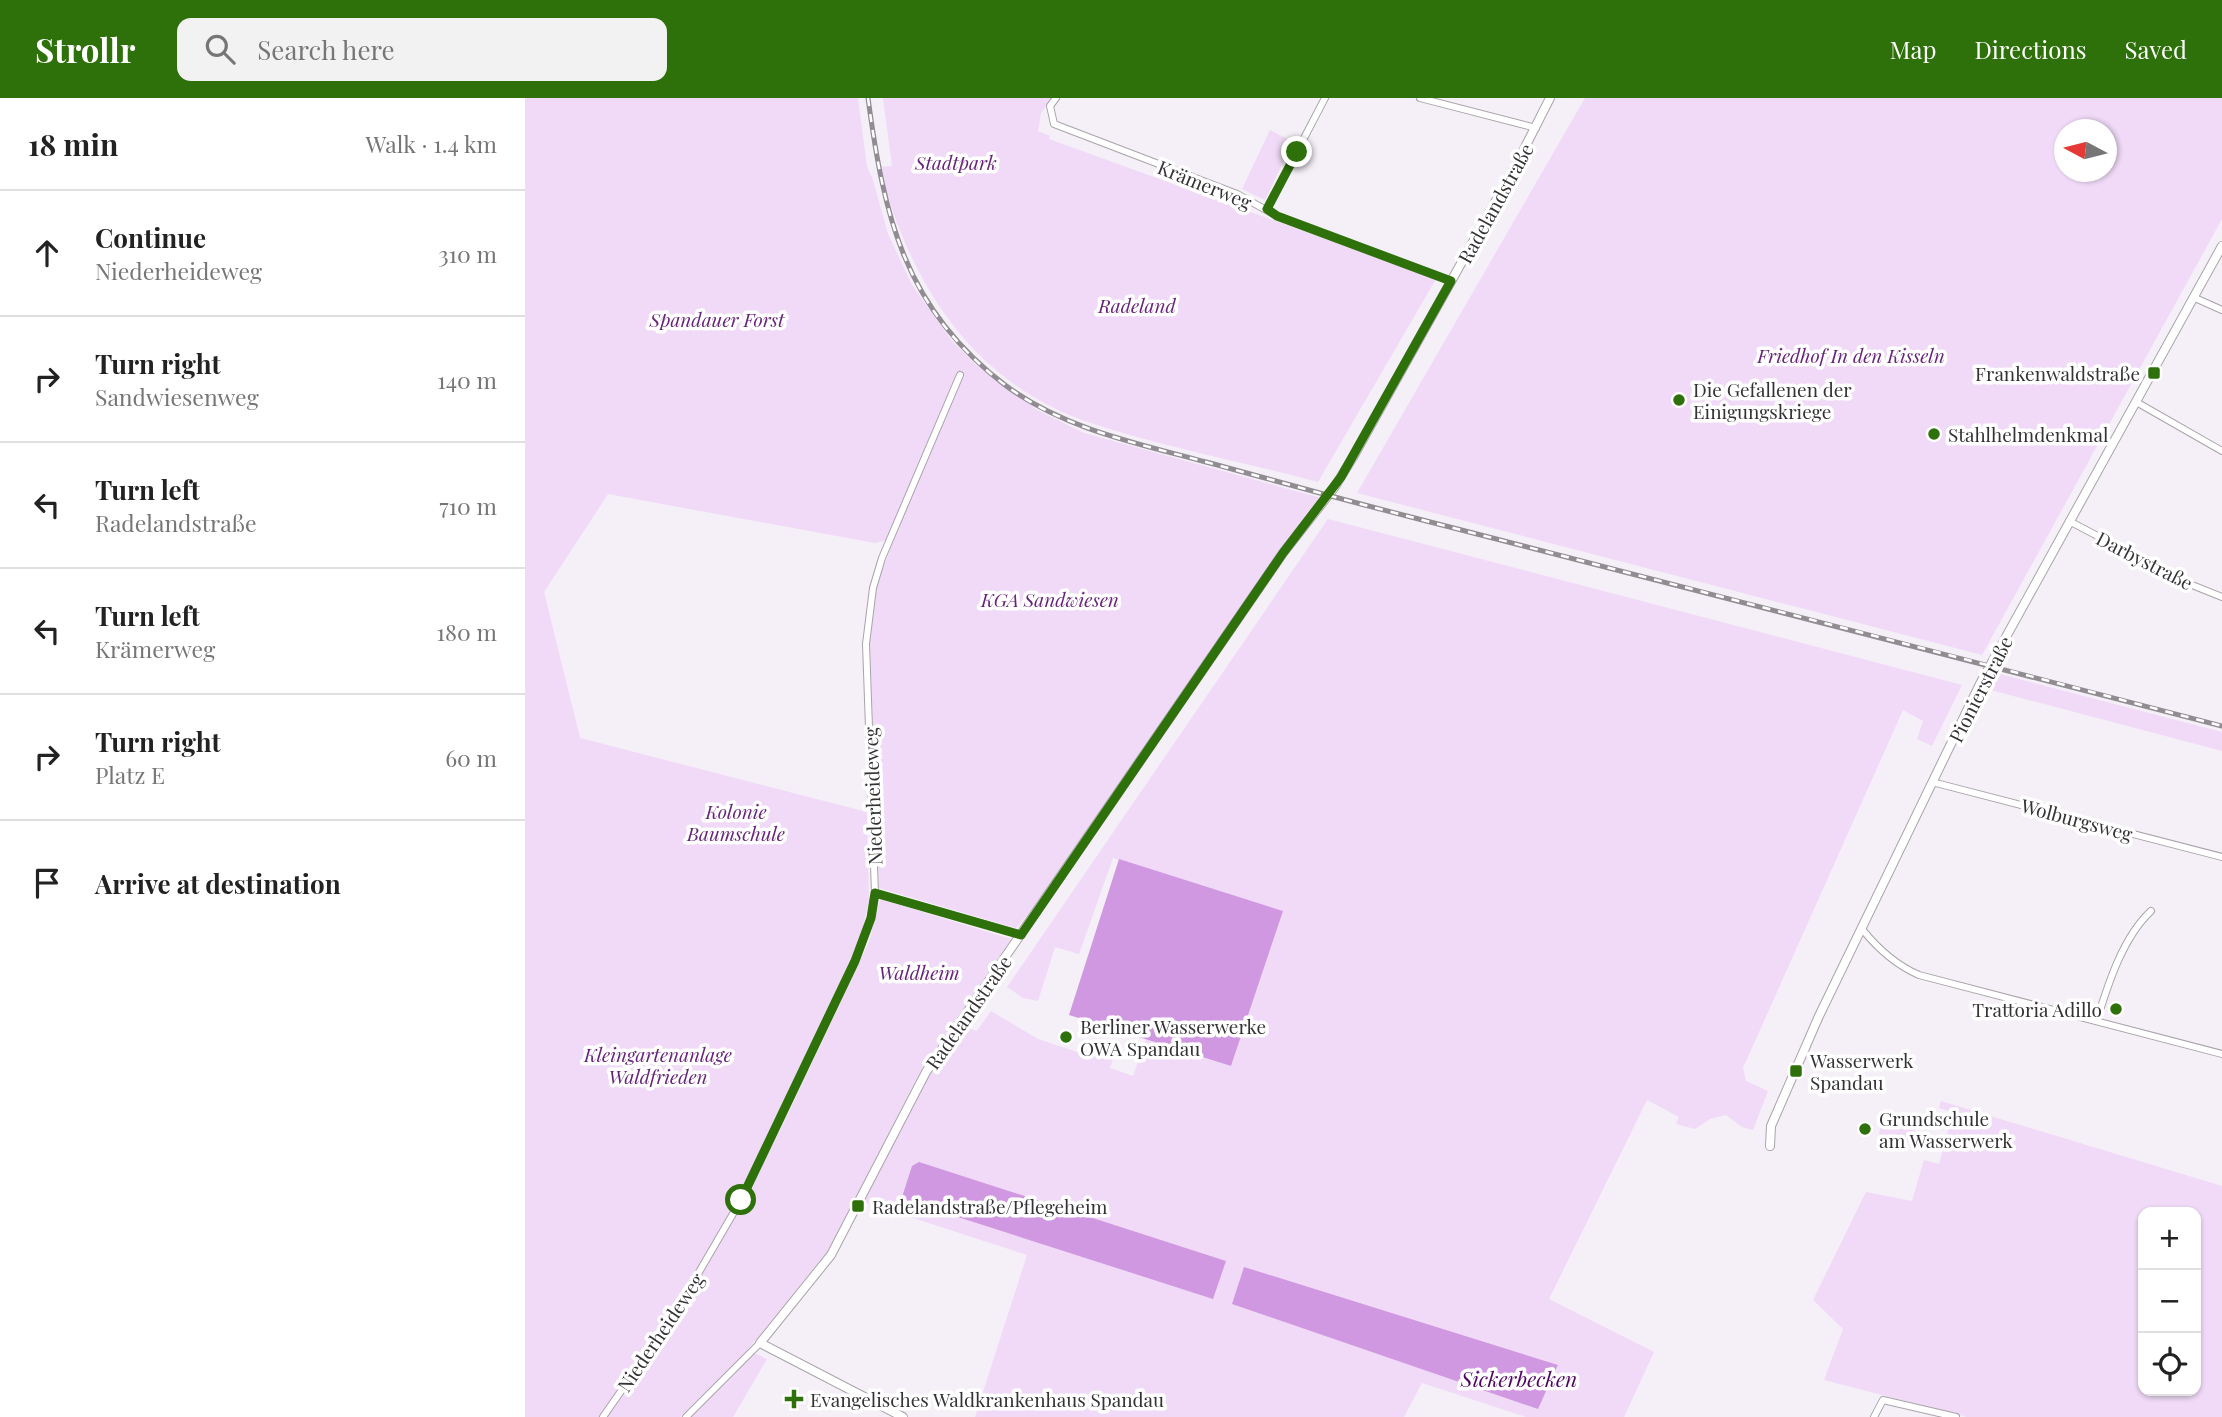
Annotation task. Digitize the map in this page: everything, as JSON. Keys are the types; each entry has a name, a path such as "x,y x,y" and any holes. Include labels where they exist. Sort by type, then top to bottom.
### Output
{"street":[{"name":"Krämerweg","path":"1056,98 1050,106 1054,124 1204,180 1277,216 1451,281"},
{"path":"1267,209 1325,98"},
{"path":"1420,98 1537,128"},
{"name":"Radelandstraße","path":"686,1417 760,1343 831,1255 926,1072 1283,553 1341,477 1537,128 1550,98"},
{"name":"Pionierstraße","path":"1770,1146 1771,1126 1779,1108 1980,684 2069,521 2138,403 2222,246"},
{"path":"2195,298 2222,310"},
{"name":"Niederheideweg","path":"603,1417 674,1315 741,1200 855,961 871,918 875,893 866,644 873,588 882,558 960,375"},
{"path":"2138,403 2222,451"},
{"name":"Darbystraße","path":"2069,521 2187,583 2222,597"},
{"name":"Wolburgsweg","path":"1932,782 2222,857"},
{"path":"875,893 1021,935"},
{"path":"2097,1020 2104,996 2127,946 2139,923 2151,911"},
{"path":"1862,929 1874,944 1897,963 1919,975 2222,1054"},
{"path":"760,1343 904,1417"},
{"path":"1874,1417 1883,1400 1956,1417"}],"green space":[{"path":"525,98 858,98 867,167 888,234 912,285 952,341 975,364 1037,410 1084,433 1325,499 1074,859 1016,928 879,888 870,642 877,584 916,482 888,540 875,543 608,494 544,592 580,738 867,812 869,901 859,944 741,1200 708,1265 780,1131 869,942 880,899 1011,939 922,1068 830,1248 744,1354 680,1417 525,1417"},
{"name":"Radeland","path":"883,98 1052,98 1041,113 1038,131 1050,136 1049,139 1436,279 1318,482 1091,423 1049,405 1012,382 979,355 952,323 928,288 908,250 879,167 892,166"},
{"name":"Friedhof In den Kisseln","path":"1585,98 2222,98 2222,219 1982,655 1357,493"},
{"path":"1270,130 1293,142 1265,200 1242,189"},
{"path":"1328,519 1962,685 1932,746 1917,739 1923,721 1903,710 1743,1068 1746,1081 1768,1091 1753,1130 1742,1127 1726,1115 1710,1119 1695,1129 1676,1124 1679,1117 1647,1100 1549,1299 1654,1352 1624,1417 1526,1417 1422,1383 1404,1417 975,1417 1027,1255 864,1202 928,1073 961,1026 977,1031 991,1011 1038,1039 1086,1055 1090,1046 1114,1056 1110,1068 1133,1076 1146,1039 1231,1066 1283,911 1113,858 1079,954 1055,947 1038,1001 1023,998 1007,987","holes":["1244,1268 1558,1366 1538,1409 1233,1304"]},
{"path":"1996,673 2222,732 2222,751 1987,689"},
{"path":"1941,1101 2222,1186 2222,1417 1967,1417 1824,1380 1843,1329 1813,1300 1866,1192 1912,1201 1924,1160 1939,1164 1953,1112 1939,1108"},
{"path":"1883,1116 1917,1125 1912,1143 1879,1134"},
{"path":"752,1352 767,1359 733,1417 686,1417"}],"water":[{"path":"1119,859 1283,911 1231,1066 1069,1015"},
{"path":"919,1162 1226,1261 1213,1299 905,1200 903,1194 912,1166"},
{"name":"Sickerbecken","path":"1244,1267 1558,1365 1538,1409 1232,1304"}],"railway":[{"path":"868,98 882,182 892,220 921,291 943,324 971,355 1005,385 1051,413 1127,441 1357,503 2222,726"}],"place":[{"name":"Frankenwaldstraße","path":"2154,373"},
{"name":"Die Gefallenen der Einigungskriege","path":"1679,400"},
{"name":"Stahlhelmdenkmal","path":"1934,434"},
{"name":"Trattoria Adillo","path":"2116,1009"},
{"name":"Berliner Wasserwerke OWA Spandau","path":"1066,1037"},
{"name":"Wasserwerk Spandau","path":"1796,1071"},
{"name":"Grundschule am Wasserwerk","path":"1865,1129"},
{"name":"Radelandstraße/Pflegeheim","path":"858,1206"},
{"name":"Evangelisches Waldkrankenhaus Spandau","path":"794,1399"}],"route":[{"path":"741,1200 855,961 871,918 875,893 1021,935 1283,553 1334,488 1451,281 1277,216 1267,209 1297,152"}],"park label":[{"name":"Stadtpark","path":"956,162"},
{"name":"Spandauer Forst","path":"717,319"},
{"name":"KGA Sandwiesen","path":"1050,599"},
{"name":"Kolonie Baumschule","path":"736,822"},
{"name":"Waldheim","path":"919,972"},
{"name":"Kleingartenanlage Waldfrieden","path":"658,1065"}]}
